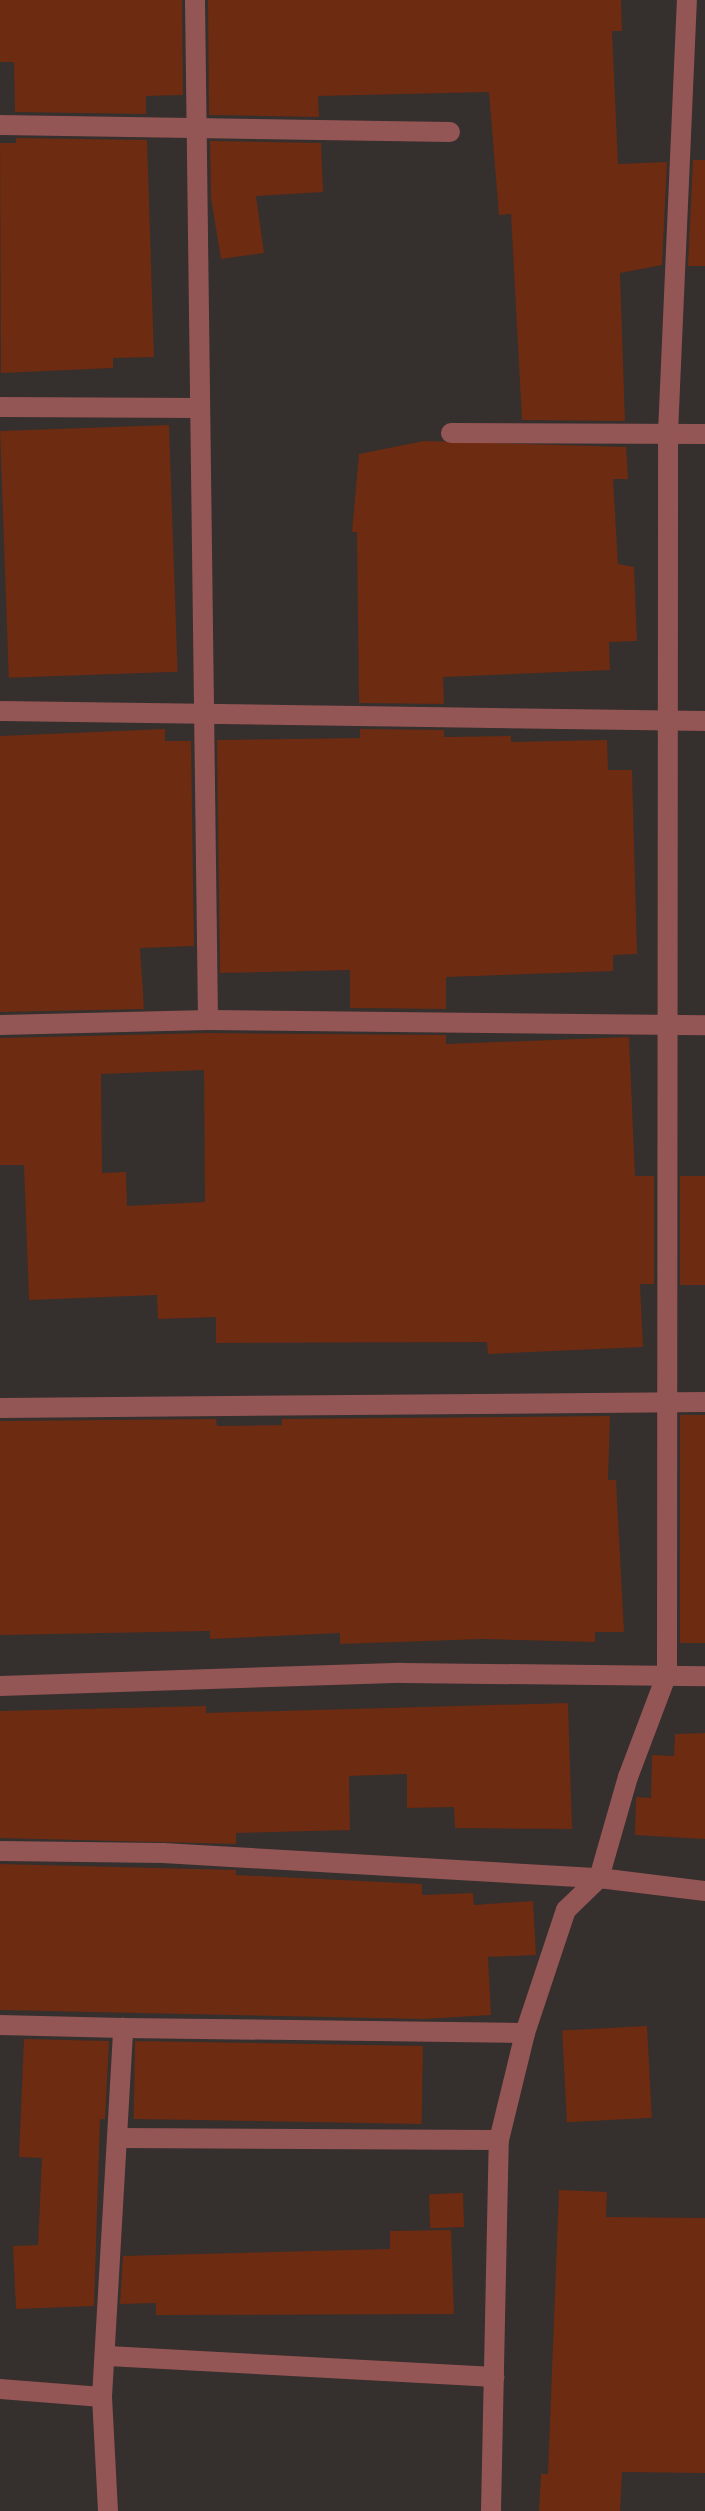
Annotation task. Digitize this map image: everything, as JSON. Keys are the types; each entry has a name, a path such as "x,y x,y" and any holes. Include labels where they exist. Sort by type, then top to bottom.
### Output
{"street":[{"path":"195,0 194,125 208,1020"},
{"path":"491,2511 499,2140 525,2033 566,1910 599,1878 628,1777 667,1674 664,1402 670,1023 668,433 687,0"},
{"path":"0,125 194,125 450,132"},
{"path":"0,407 199,408"},
{"path":"451,433 705,434"},
{"path":"0,711 705,721"},
{"path":"0,1025 208,1020 705,1025"},
{"path":"0,1408 705,1402"},
{"path":"0,1686 402,1673 705,1676"},
{"path":"0,1851 163,1853 599,1878 705,1891"},
{"path":"0,2025 525,2033"},
{"path":"108,2511 102,2397 108,2356 123,2028"},
{"path":"120,2138 499,2140"},
{"path":"108,2356 494,2377"},
{"path":"0,2389 102,2397"}],"building":[{"path":"0,0 182,0 183,95 146,96 146,114 15,112 14,62 0,62"},
{"path":"208,0 621,0 622,31 612,31 618,164 667,162 662,265 620,273 625,421 522,420 511,214 499,215 489,92 318,96 319,117 209,115"},
{"path":"16,138 147,140 154,357 113,358 113,368 1,373 0,143 16,143"},
{"path":"210,141 321,143 323,192 256,196 264,253 221,259 211,198"},
{"path":"693,160 705,160 705,266 688,266"},
{"path":"169,425 178,672 9,678 0,431"},
{"path":"424,441 626,447 628,479 613,479 618,564 634,567 637,641 609,642 610,670 443,677 444,704 359,703 357,532 352,532 359,454"},
{"path":"165,729 165,741 191,741 194,946 140,948 144,1009 0,1012 0,736"},
{"path":"360,729 444,730 444,737 511,736 511,742 607,740 608,770 632,770 637,954 613,955 613,971 446,977 446,1009 350,1008 350,970 220,973 217,740 360,738"},
{"path":"208,1033 446,1035 446,1044 629,1037 635,1176 654,1176 654,1284 640,1284 643,1347 488,1354 487,1342 216,1343 216,1317 158,1319 157,1295 29,1300 24,1165 0,1165 0,1038","holes":["204,1070 205,1202 127,1206 126,1172 102,1173 101,1074"]},
{"path":"680,1176 705,1176 705,1285 680,1285"},
{"path":"680,1415 705,1415 705,1643 680,1643"},
{"path":"610,1416 608,1480 616,1480 624,1632 595,1632 595,1642 483,1639 340,1644 340,1633 210,1639 210,1631 0,1635 0,1421 216,1419 217,1426 282,1425 282,1419"},
{"path":"568,1703 572,1829 455,1828 454,1807 407,1808 407,1774 349,1776 350,1830 236,1833 236,1844 0,1838 0,1711 206,1706 206,1713"},
{"path":"705,1733 705,1839 635,1835 636,1797 651,1798 652,1755 674,1756 675,1734"},
{"path":"0,1864 236,1870 236,1875 422,1884 422,1895 473,1893 474,1905 533,1901 536,1955 488,1957 491,2015 423,2019 0,2010"},
{"path":"647,2026 652,2118 567,2122 562,2030"},
{"path":"24,2039 109,2041 105,2119 100,2119 94,2306 16,2309 13,2246 38,2245 42,2158 19,2157"},
{"path":"135,2041 423,2046 422,2124 134,2119"},
{"path":"559,2190 607,2192 606,2217 705,2218 705,2473 622,2472 620,2511 539,2511 541,2474 548,2474"},
{"path":"463,2193 464,2227 430,2228 429,2194"},
{"path":"451,2230 454,2314 156,2315 156,2303 120,2304 123,2256 390,2249 390,2231"}]}
